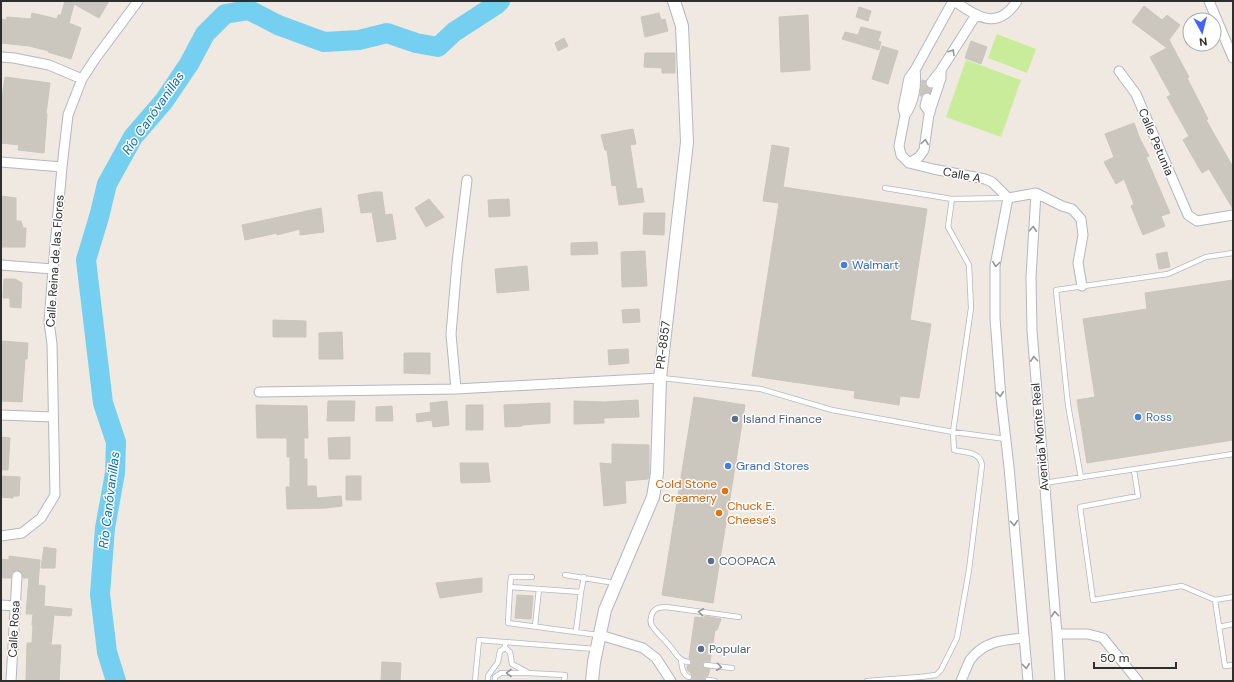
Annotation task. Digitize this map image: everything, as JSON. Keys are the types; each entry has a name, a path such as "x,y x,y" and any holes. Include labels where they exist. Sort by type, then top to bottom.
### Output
{"street":[{"name":"Calle Reina de las Flores","path":"1,536 22,532 27,529 41,518 55,495 52,344 49,322 52,269 68,115 82,79 138,1"},
{"name":"PR-8857","path":"592,681 594,662 605,610 653,496 657,473 660,378 687,142 682,26 674,1"},
{"path":"941,70 941,78 930,113 924,150 919,157 909,163 902,155 899,146 905,115 903,108 909,78 954,1 976,15 991,20 1004,15 1017,1"},
{"path":"1209,1 1233,58"},
{"path":"931,83 976,15"},
{"path":"1,57 49,65 82,79"},
{"name":"Calle Petunia","path":"1119,72 1136,94 1188,215 1197,221 1233,215"},
{"path":"926,98 925,106 930,113"},
{"path":"1,162 62,167"},
{"name":"Calle A","path":"909,163 985,179 992,182 1008,198"},
{"path":"456,388 451,334 457,263 467,180"},
{"path":"1028,681 1001,398 995,318 995,266 1008,198 1036,193 1062,206 1072,209 1081,219 1083,235 1078,263 1082,286"},
{"name":"Avenida Monte Real","path":"1036,193 1031,277 1032,331 1060,681"},
{"path":"1,265 52,269"},
{"path":"259,392 456,388 660,378"},
{"path":"1,415 53,417"},
{"name":"Calle Rosa","path":"11,681 17,576"},
{"path":"1,605 15,606"},
{"path":"1057,634 1088,634 1103,638 1138,681"},
{"path":"600,635 643,648 656,658 671,681"},
{"path":"961,681 970,661 982,647 1002,640 1024,638"}],"lane":[{"path":"885,188 952,199 1008,198"},
{"path":"867,681 936,675 941,670 957,638 969,570 982,465 981,459 978,456 954,450 953,432 971,308 969,265 948,227 952,199"},
{"path":"1081,478 1068,405 1056,290 1168,274 1206,257 1233,252"},
{"path":"660,378 761,389 832,410 953,432 1006,439"},
{"path":"1044,483 1233,454"},
{"path":"1134,470 1138,496 1080,507 1093,600 1182,586 1214,600 1233,597"},
{"path":"565,575 584,577 616,584"},
{"path":"532,577 511,577 508,623 600,635"},
{"path":"576,631 584,577"},
{"path":"510,587 581,592"},
{"path":"535,626 539,589"},
{"path":"1214,600 1225,666 1233,665"},
{"path":"689,677 685,676 683,672 681,660 670,645 652,626 651,617 654,609 666,607 739,617"},
{"path":"1219,627 1233,624"},
{"path":"475,681 479,640 505,645 597,649"},
{"path":"505,645 510,652 512,664 528,673"},
{"path":"488,681 488,676 498,662 500,651 505,645"},
{"path":"681,660 688,662"},
{"path":"706,665 732,668"},
{"path":"494,681 495,677 501,673 564,675 564,681"},
{"path":"708,680 715,681"}],"green space":[{"path":"997,34 1036,49 1027,73 988,58"},
{"path":"966,60 1021,80 1001,137 946,117"}],"building":[{"path":"65,1 109,1 99,18 74,4 69,23 81,28 71,59 29,46 1,43 1,19 6,20 7,17 31,19 32,13 57,19 58,15 61,15"},
{"path":"1144,6 1162,20 1167,15 1180,25 1169,40 1189,77 1187,78 1208,119 1206,120 1233,167 1233,209 1209,169 1202,173 1183,140 1189,136 1167,97 1171,95 1150,57 1167,48 1132,22"},
{"path":"859,7 871,11 868,21 856,17"},
{"path":"659,13 661,20 665,19 668,31 645,37 641,17"},
{"path":"808,15 810,70 781,72 779,17"},
{"path":"861,27 881,32 878,41 881,42 879,50 842,39 845,32 858,35"},
{"path":"564,38 568,46 558,51 555,43"},
{"path":"971,41 987,47 981,64 965,58"},
{"path":"882,46 898,51 888,84 872,79"},
{"path":"645,53 675,53 675,73 662,73 662,68 644,67"},
{"path":"5,77 50,83 46,114 44,153 18,150 19,145 1,143 1,105"},
{"path":"922,80 926,81 926,86 931,89 930,93 925,92 920,96"},
{"path":"1134,123 1149,156 1146,157 1170,213 1161,216 1165,226 1143,235 1131,206 1134,204 1124,179 1116,184 1104,162 1114,157 1105,134"},
{"path":"633,129 636,144 630,145 637,189 642,188 644,202 619,205 616,185 612,186 607,150 605,150 601,135"},
{"name":"Walmart","path":"772,145 789,148 783,187 927,209 910,320 931,324 919,398 900,396 899,405 854,398 855,391 752,376 779,203 763,201"},
{"path":"382,192 385,215 392,214 396,239 377,242 372,212 361,213 358,195"},
{"path":"1,196 16,198 16,221 21,221 23,228 26,228 25,247 1,247"},
{"path":"429,199 444,217 426,227 415,208"},
{"path":"509,199 510,216 489,217 488,200"},
{"path":"321,208 324,232 300,235 300,229 277,235 277,233 245,240 242,225"},
{"path":"644,213 665,213 664,235 643,234"},
{"path":"597,242 598,254 571,255 571,243"},
{"path":"645,251 647,286 622,287 621,252"},
{"path":"1167,252 1170,267 1159,269 1156,254"},
{"path":"527,266 529,290 497,293 495,269"},
{"path":"4,279 15,279 22,283 21,308 10,307 10,298 3,298"},
{"path":"1233,280 1233,440 1087,463 1077,400 1095,397 1083,319 1147,309 1145,293"},
{"path":"639,309 640,322 623,323 622,310"},
{"path":"273,320 306,321 306,337 273,337"},
{"path":"342,332 343,359 319,359 319,333"},
{"path":"1,341 28,343 27,359 25,359 22,402 1,401"},
{"path":"628,349 629,363 609,365 608,350"},
{"path":"404,353 430,353 430,374 404,373"},
{"path":"694,397 745,405 713,603 662,595"},
{"path":"638,400 639,417 604,418 604,423 574,424 574,401 604,402"},
{"path":"328,401 355,401 354,421 327,421"},
{"path":"447,401 449,425 433,427 432,420 417,422 416,414 431,412 430,403"},
{"path":"550,403 550,423 505,427 504,405"},
{"path":"256,405 307,406 308,438 304,438 304,459 307,459 307,486 316,486 317,498 341,496 342,506 287,509 286,487 290,487 290,457 287,457 287,438 257,438"},
{"path":"466,405 483,405 483,430 466,430"},
{"path":"392,406 393,421 376,421 376,407"},
{"path":"1,437 10,438 8,470 1,470"},
{"path":"350,437 350,459 329,459 328,438"},
{"path":"612,444 649,445 649,475 648,479 625,481 626,503 604,506 600,463 612,464"},
{"path":"460,463 488,463 490,482 461,483"},
{"path":"1,476 20,477 19,496 13,496 13,498 1,497"},
{"path":"346,476 361,476 361,500 346,500"},
{"path":"44,547 56,549 55,568 41,568"},
{"path":"9,556 40,560 38,585 45,586 44,606 72,609 71,616 54,615 51,645 61,645 59,681 26,681 27,643 32,643 33,625 33,614 26,614 29,578 23,578 22,573 17,570 12,572 11,578 1,578 1,559 9,560"},
{"path":"482,578 482,592 440,598 436,583"},
{"path":"517,595 533,596 531,619 515,618"},
{"name":"Popular","path":"705,616 721,619 717,630 715,630 710,662 705,661 702,664 704,668 710,669 708,676 705,677 704,681 688,681 693,677 687,670 687,666 692,663 689,658 695,617 704,618"},
{"path":"382,662 401,663 400,681 381,681"}],"waterway":[{"name":"Río Canóvanillas","path":"116,681 107,652 100,594 105,528 115,473 116,442 103,403 86,260 107,184 133,137 164,101 189,64 205,34 225,14 249,10 278,25 324,42 359,40 387,33 416,43 438,47 454,32 500,1"}],"tunnel":[{"path":"927,98 931,83"}],"place":[{"name":"Walmart","path":"844,265"},
{"name":"Ross","path":"1138,417"},
{"name":"Island Finance","path":"735,419"},
{"name":"Grand Stores","path":"728,466"},
{"name":"Cold Stone Creamery","path":"725,491"},
{"name":"Chuck E. Cheese's","path":"719,513"},
{"name":"COOPACA","path":"711,561"},
{"name":"Popular","path":"701,649"}]}
